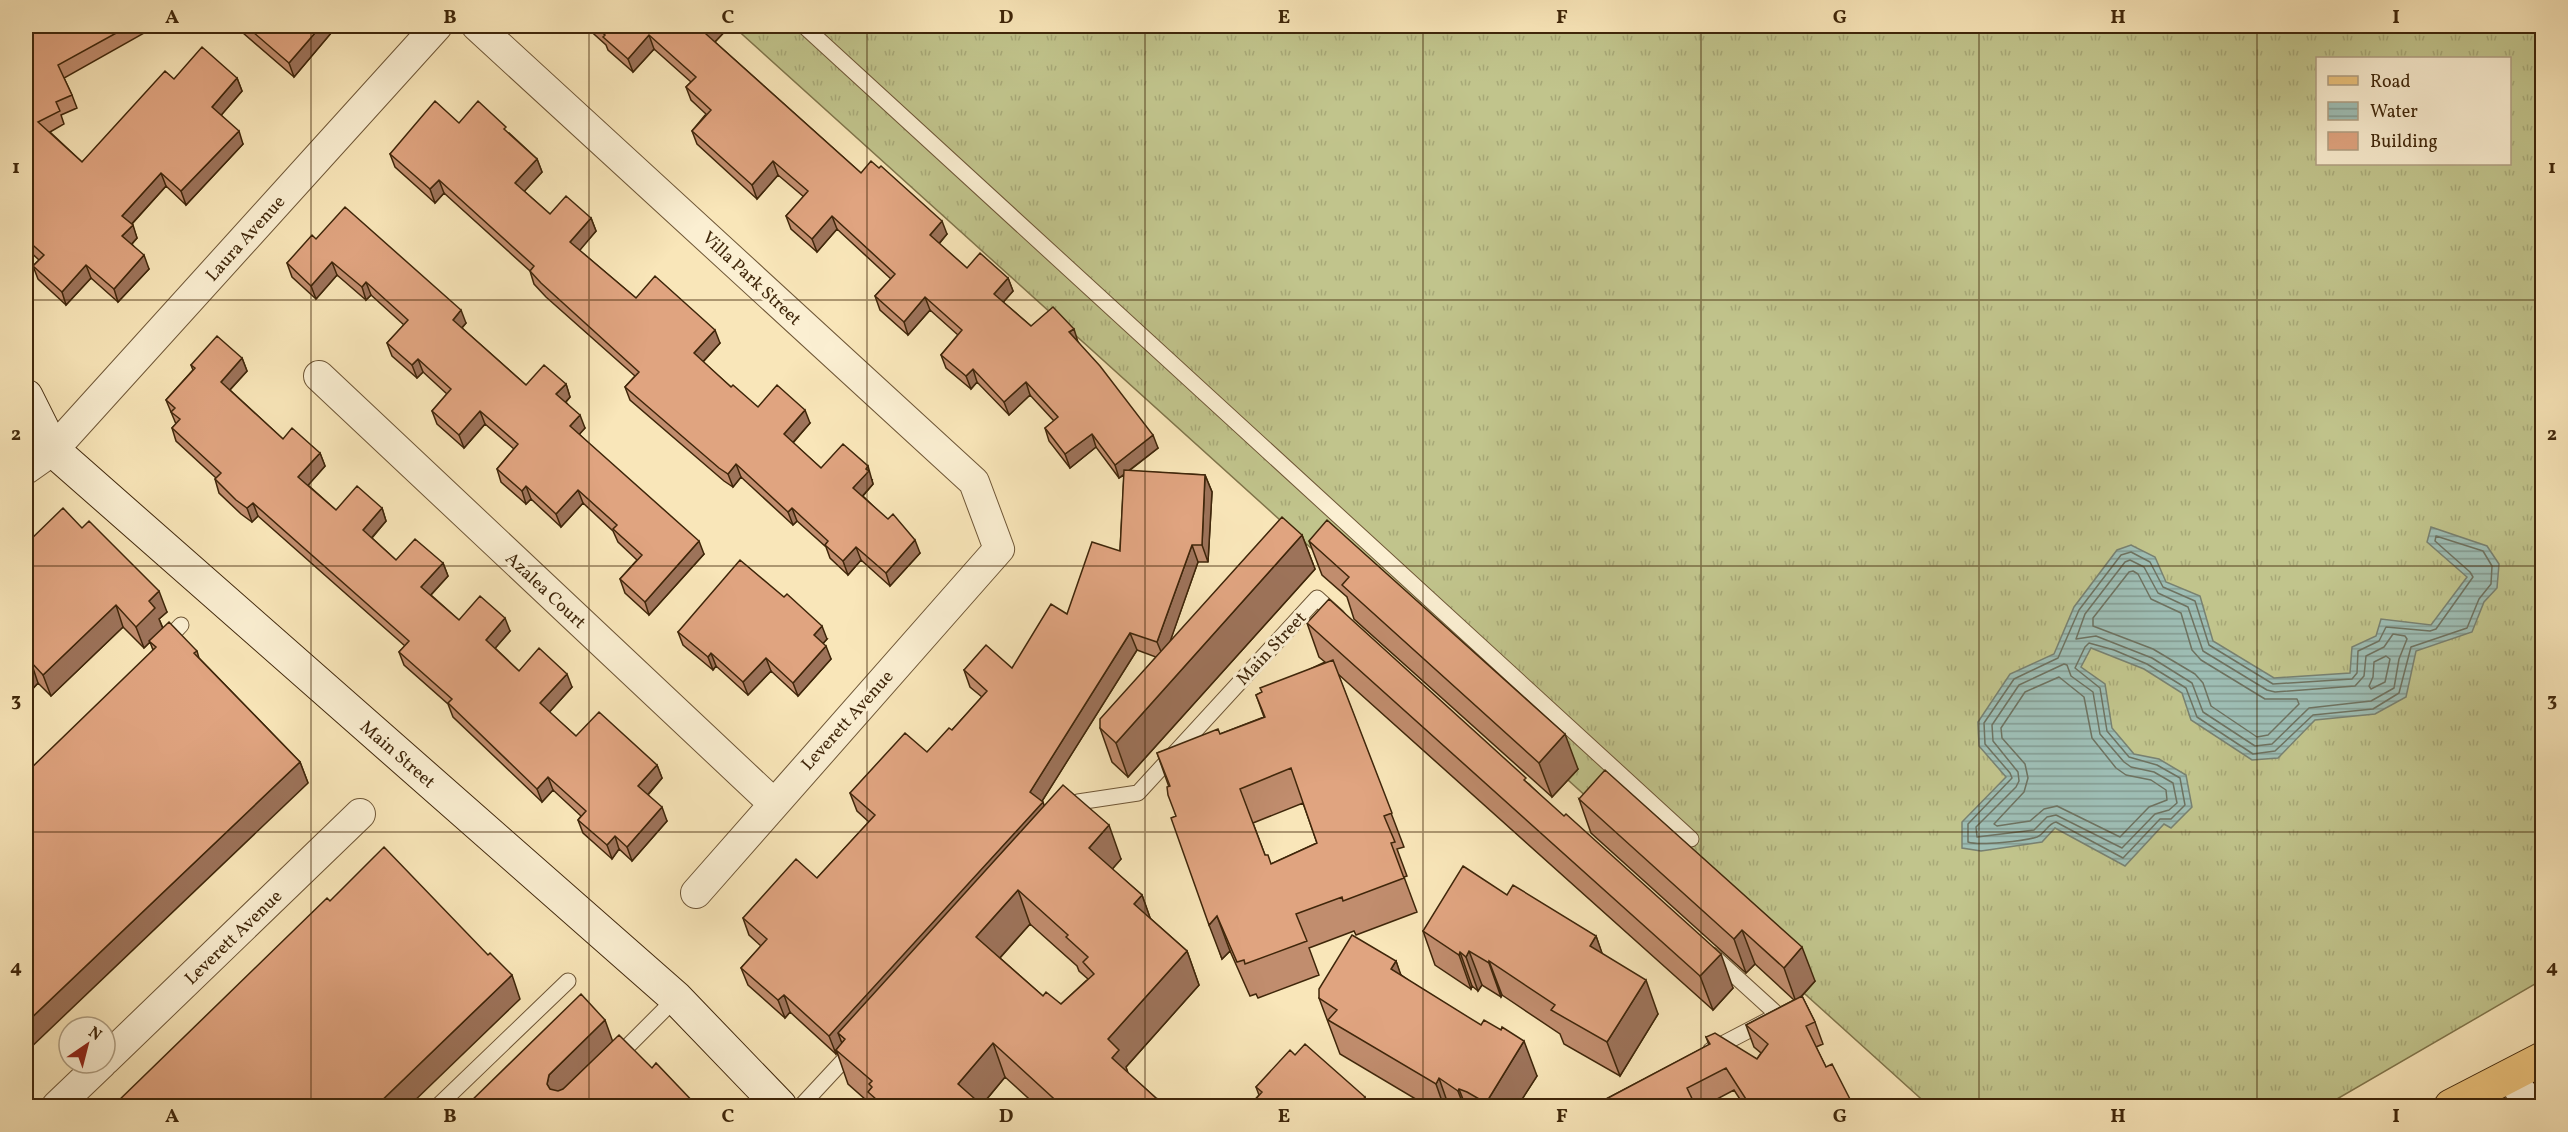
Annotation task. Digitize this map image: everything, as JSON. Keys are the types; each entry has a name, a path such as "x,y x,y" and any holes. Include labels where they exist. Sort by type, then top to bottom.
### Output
{"main road":[{"path":"2451,1107 2542,1059"}],"street":[{"name":"Laura Avenue","path":"26,469 53,450 437,26"},
{"name":"Villa Park Street","path":"477,26 974,482 999,549"},
{"name":"Azalea Court","path":"319,376 773,803"},
{"name":"Main Street","path":"26,396 53,450 676,998 780,1107"},
{"name":"Leverett Avenue","path":"696,893 999,549"},
{"name":"Leverett Avenue","path":"117,1049 360,814"},
{"name":"Leverett Avenue","path":"57,1107 90,1075"},
{"path":"2510,1076 2531,1107"}],"lane":[{"path":"804,26 1691,839"},
{"name":"Main Street","path":"1054,828 1078,802 1138,793 1317,598 1353,630"},
{"path":"149,657 182,625"},
{"path":"1696,1058 1778,1015 1698,943"},
{"path":"438,1107 568,981"},
{"path":"608,1065 676,998"},
{"path":"801,1107 862,1039"}],"green space":[{"path":"733,26 2542,26 2542,980 2325,1106 1929,1106"}],"water":[{"path":"2431,527 2487,546 2499,564 2497,588 2484,602 2472,632 2416,651 2406,697 2375,714 2315,720 2278,758 2252,760 2191,720 2182,693 2144,669 2091,648 2081,667 2105,684 2112,728 2134,754 2159,759 2186,775 2192,807 2171,828 2164,824 2125,866 2055,828 2042,842 1981,851 1962,848 1962,822 2006,777 1979,746 1978,722 2010,674 2054,654 2074,607 2117,550 2131,545 2155,557 2166,582 2200,596 2213,641 2274,678 2350,673 2352,647 2376,636 2381,619 2431,625 2467,577 2427,542"}],"building":[{"path":"26,26 129,26 58,65 72,95 56,102 60,111 38,122 82,162 165,71 174,79 202,47 237,78 212,107 239,131 181,191 161,173 122,216 133,225 122,236 144,255 114,289 86,265 62,292 33,266 44,255 26,239"},
{"path":"246,26 321,26 289,63"},
{"path":"595,26 713,26 706,34 861,173 871,161 879,168 881,166 942,221 930,235 967,268 980,253 1008,278 994,294 1031,326 1053,307 1074,329 1069,332 1100,366 1153,435 1115,465 1092,434 1065,454 1045,428 1058,417 1026,382 1004,402 973,369 966,376 941,355 962,330 925,297 904,322 875,296 895,274 832,216 812,239 786,216 808,191 773,161 752,185 692,131 711,110 686,87 696,77 649,35 628,59 603,37 605,35"},
{"path":"435,101 459,123 478,101 506,127 504,129 537,159 515,183 550,214 566,196 591,218 570,242 636,298 655,276 715,330 694,353 731,387 733,385 758,407 777,385 805,410 784,434 821,468 843,444 868,466 866,469 869,471 853,488 888,519 893,514 915,540 886,573 856,547 843,561 825,545 828,541 792,508 788,512 736,464 728,474 719,468 625,387 639,372 541,283 530,271 534,266 439,180 430,189 390,154"},
{"path":"345,207 461,310 453,320 526,385 544,365 566,384 556,394 580,415 570,426 699,541 645,602 620,579 642,555 613,529 617,525 578,490 556,514 526,486 522,491 497,469 518,444 480,411 459,435 432,411 451,389 418,359 412,365 387,343 408,320 366,282 362,287 332,262 311,286 287,263 312,235 316,239"},
{"path":"217,336 242,358 221,382 283,439 292,428 320,453 298,477 336,510 357,486 382,508 363,530 396,560 415,539 443,563 421,587 459,620 480,596 505,618 486,640 519,671 539,648 567,674 540,703 576,736 599,712 657,765 638,786 662,807 627,847 615,836 607,845 578,820 586,811 548,777 537,789 448,703 452,699 399,652 409,641 253,503 247,508 236,500 215,479 221,473 172,428 180,419 171,412 175,408 166,400 195,368 191,365"},
{"path":"1124,470 1205,475 1202,545 1192,545 1157,642 1130,633 1030,792 1043,802 829,1036 784,995 778,1000 741,968 767,939 743,918 796,859 817,878 875,815 850,793 905,733 927,752 949,728 952,730 987,691 964,670 986,645 1012,668 1051,604 1067,614 1092,542 1120,551"},
{"path":"63,508 82,528 89,521 159,591 149,601 155,608 136,627 116,605 43,675 31,662 26,667 26,544"},
{"path":"1282,517 1302,535 1116,743 1100,728 1100,719"},
{"path":"1327,520 1565,734 1539,763 1342,585 1349,577 1309,541"},
{"path":"740,560 784,597 787,594 822,626 814,635 826,646 793,683 766,658 743,682 711,653 708,657 678,632"},
{"path":"1329,599 1526,778 1524,780 1564,816 1566,814 1721,954 1700,976 1307,623"},
{"path":"169,622 197,651 194,653 300,762 26,1023 26,773 156,647 149,641"},
{"path":"1333,660 1392,813 1384,816 1395,842 1391,843 1404,878 1343,901 1342,897 1296,914 1307,941 1245,964 1244,960 1237,962 1217,916 1209,925 1171,818 1176,816 1168,795 1167,787 1170,786 1157,753 1218,729 1220,734 1265,717 1256,695 1262,692 1260,688","holes":["1291,768 1317,843 1271,864 1268,855 1265,855 1240,789"]},
{"path":"1605,770 1802,947 1784,968 1742,930 1734,939 1579,799"},
{"path":"1063,785 1109,825 1089,848 1142,895 1134,904 1187,951 1108,1039 1119,1050 1112,1058 1157,1099 1153,1104 1155,1107 1063,1107 993,1043 958,1084 984,1107 885,1107 868,1092 872,1087 869,1084 872,1081 836,1050 845,1039 838,1033","holes":["1018,890 1068,935 1066,937 1088,957 1083,962 1094,974 1061,1004 1046,992 1043,996 976,937"]},
{"path":"384,847 488,955 490,953 512,975 375,1107 112,1107 327,898 330,901"},
{"path":"1463,866 1507,895 1513,885 1596,936 1590,946 1646,980 1607,1042 1551,1010 1555,1005 1489,961 1489,963 1469,951 1466,957 1460,952 1459,955 1423,931"},
{"path":"1352,935 1396,961 1391,969 1481,1025 1484,1020 1501,1030 1502,1027 1524,1041 1486,1103 1467,1092 1459,1089 1458,1091 1439,1078 1436,1084 1328,1020 1337,1010 1319,998 1319,989"},
{"path":"581,994 605,1020 549,1075 547,1084 550,1089 558,1091 563,1089 619,1035 652,1068 656,1063 698,1107 465,1107"},
{"path":"1802,996 1815,1022 1806,1026 1826,1067 1832,1064 1854,1107 1751,1107 1726,1068 1687,1088 1696,1107 1591,1107 1710,1044 1706,1037 1715,1033 1757,1059 1768,1044 1746,1025"},
{"path":"1305,1044 1365,1097 1357,1107 1258,1107 1253,1102 1262,1092 1256,1087 1290,1050 1295,1055"}]}
